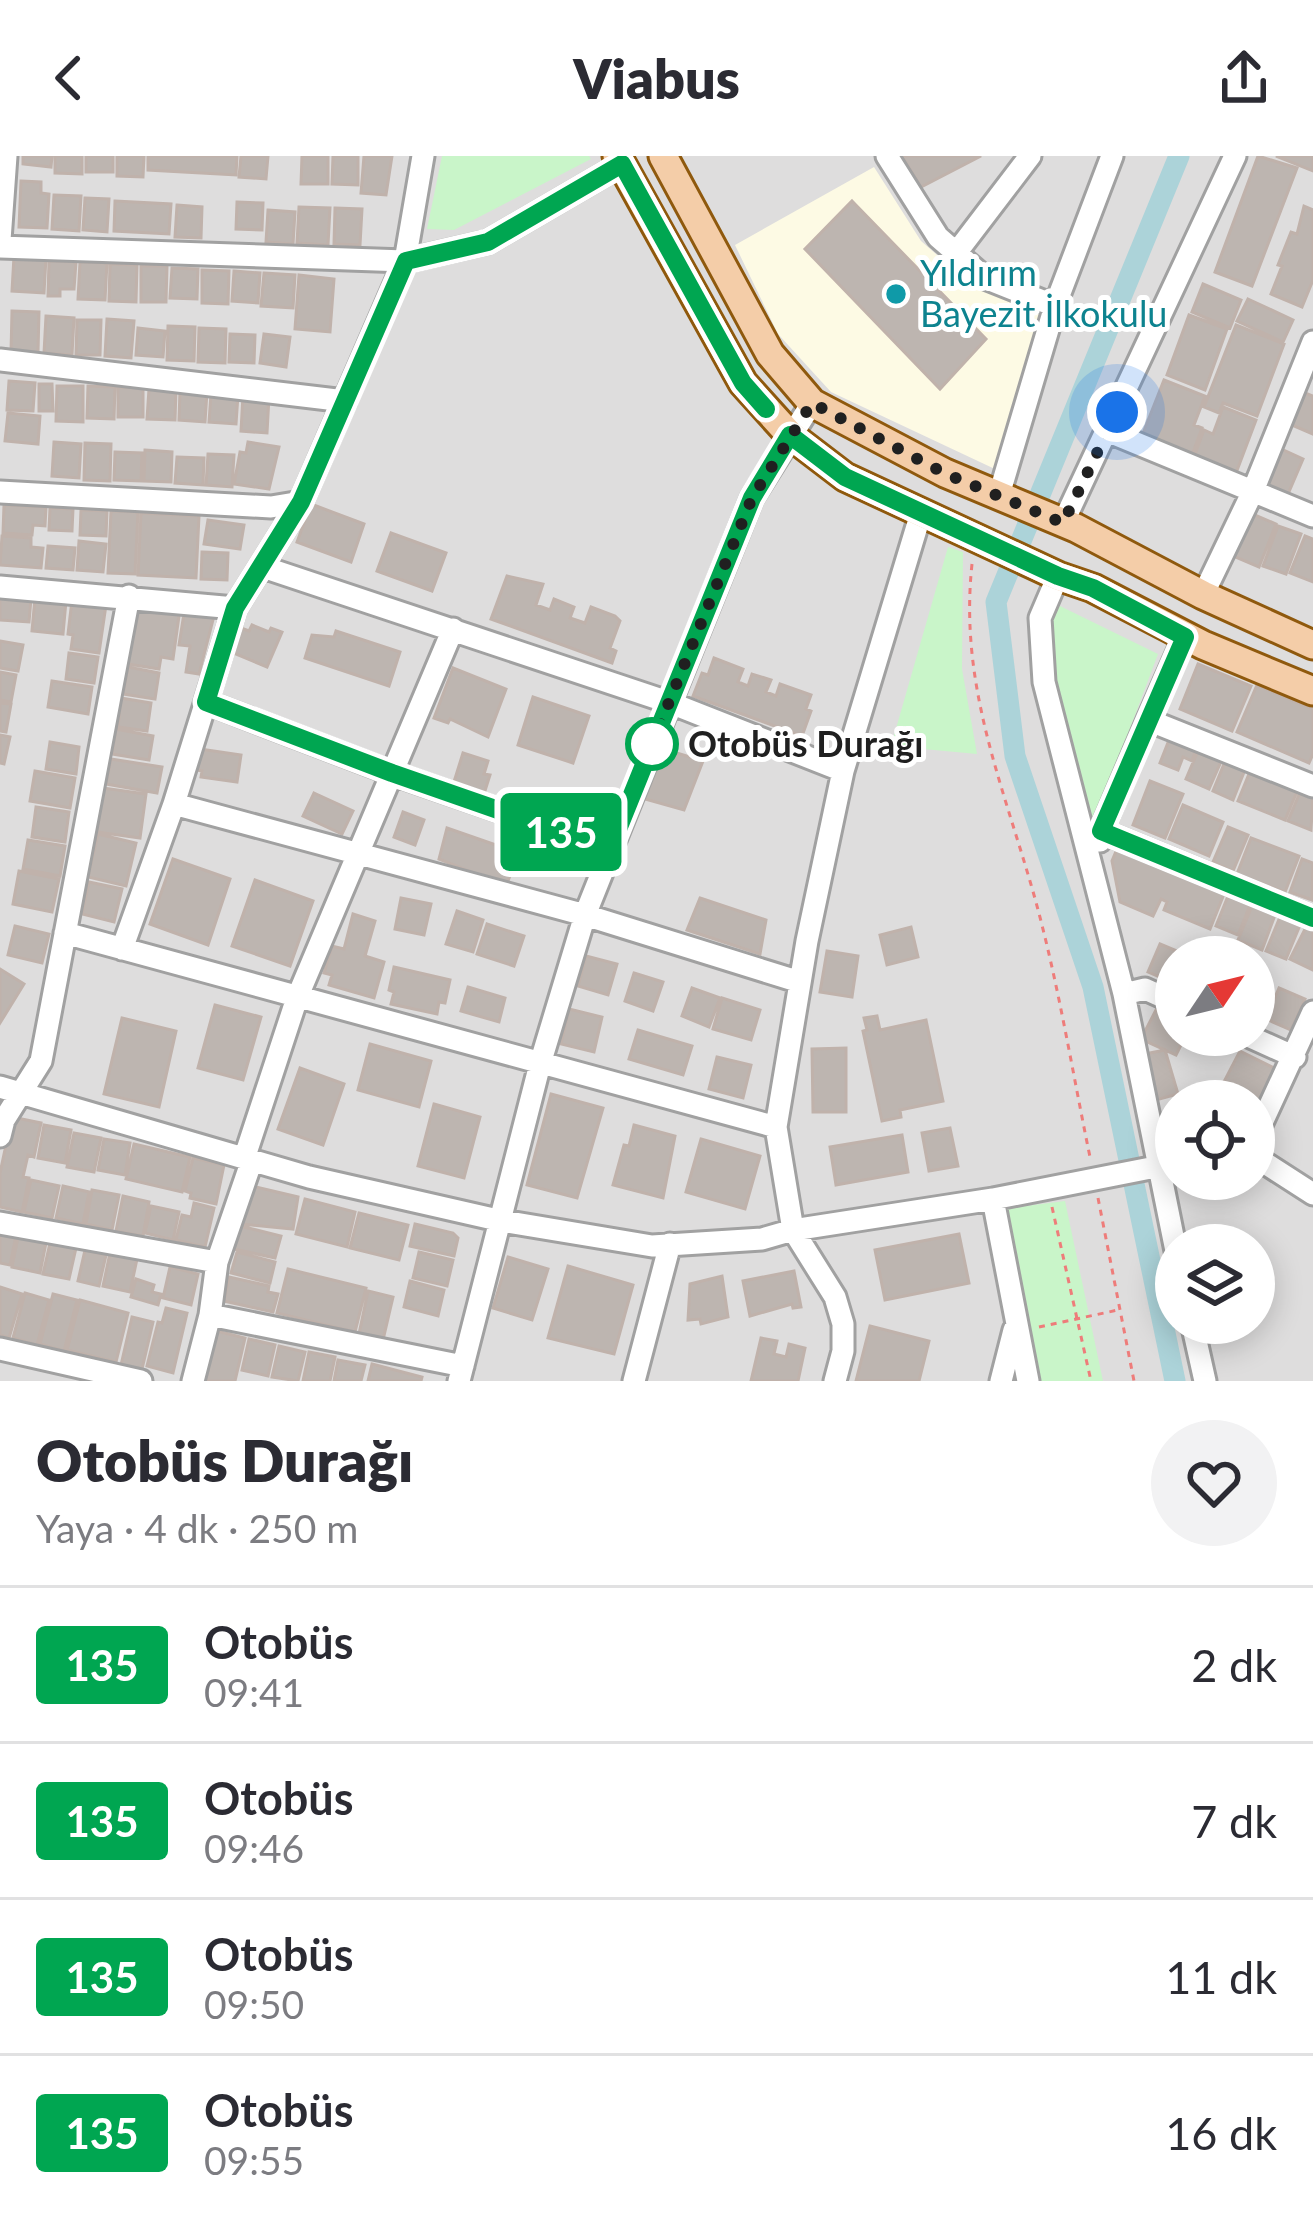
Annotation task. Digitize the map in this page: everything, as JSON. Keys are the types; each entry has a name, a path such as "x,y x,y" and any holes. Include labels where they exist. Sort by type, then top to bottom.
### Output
{"main road":[{"path":"663,156 770,354 812,403 944,473 1060,521 1203,596 1313,644"},
{"path":"620,160 743,383 790,435 845,477 1093,588 1185,637 1313,691"}],"street":[{"path":"6,156 0,244 406,261 488,242 620,160"},
{"path":"122,949 174,804 235,608 301,502 406,261 423,156"},
{"path":"887,156 938,237 985,278 1055,306"},
{"path":"956,253 1030,156"},
{"path":"1008,499 1055,306 1112,156"},
{"path":"1060,521 1235,156"},
{"path":"1203,596 1306,382 1313,342"},
{"path":"0,360 345,400"},
{"path":"210,1315 461,1373 540,1064 585,915 752,498 812,403"},
{"path":"1107,431 1313,516"},
{"path":"0,492 271,507 301,502"},
{"path":"835,1381 844,1351 839,1311 793,1230 776,1127 843,770 921,513"},
{"path":"263,567 668,703 843,770"},
{"path":"1047,571 1040,618 1043,682 1124,994 1155,1151"},
{"path":"0,587 235,608"},
{"path":"0,1136 11,1089 41,1061 128,596"},
{"path":"193,1381 210,1315 217,1262 297,998 453,629"},
{"path":"1097,892 1101,831 1185,637"},
{"path":"206,702 610,849"},
{"path":"1148,720 1313,786"},
{"path":"174,804 585,915 800,982"},
{"path":"1101,831 1313,918"},
{"path":"65,933 776,1127"},
{"path":"1124,994 1145,989 1155,994"},
{"path":"1275,1097 1313,1012"},
{"path":"1275,1048 1295,1057"},
{"path":"11,1089 248,1160 502,1221 652,1246 762,1239 1155,1167"},
{"path":"1275,1170 1313,1195"},
{"path":"993,1199 1028,1381"},
{"path":"0,1223 217,1262"},
{"path":"634,1381 670,1244"},
{"path":"1000,1381 1016,1328"},
{"path":"1197,1344 1205,1381"},
{"path":"0,1349 141,1381"}],"path":[{"path":"982,542 967,606 971,671 989,751 1040,921 1090,1160 1087,1179 1096,1190 1134,1381"},
{"path":"1048,1188 1091,1381"},
{"path":"1016,1328 1120,1309"}],"shaded area":[{"path":"0,156 1313,156 1313,1381 0,1381"},
{"path":"874,167 921,241 968,282 1045,316 997,470 831,392 778,334 735,245"}],"green space":[{"path":"442,156 591,159 454,230 427,229"},
{"path":"948,547 963,552 962,669 977,754 891,746"},
{"path":"1060,606 1158,654 1094,824 1084,818 1051,663 1050,616"},
{"path":"1065,1201 1103,1381 1032,1381 1001,1209"}],"building":[{"path":"23,156 52,156 51,167 23,164"},
{"path":"55,156 82,156 82,174 55,173"},
{"path":"86,156 113,156 113,172 86,172"},
{"path":"117,156 144,156 143,177 117,176"},
{"path":"148,156 237,156 236,175 148,170"},
{"path":"241,156 268,156 266,179 239,177"},
{"path":"302,156 328,156 328,184 301,184"},
{"path":"333,156 358,156 358,185 332,184"},
{"path":"364,156 392,156 386,195 361,193"},
{"path":"902,156 981,156 921,187"},
{"path":"1258,156 1297,168 1252,286 1215,272"},
{"path":"1276,156 1313,156 1313,171"},
{"path":"21,181 41,182 41,193 49,194 47,228 19,227"},
{"path":"54,195 81,196 79,231 52,229"},
{"path":"85,198 109,199 107,232 83,230"},
{"path":"115,201 171,204 169,234 114,231"},
{"name":"Yıldırım Bayezit İlkokulu","path":"852,201 986,339 940,389 805,249"},
{"path":"237,202 263,203 262,230 236,229"},
{"path":"177,205 202,207 201,238 175,237"},
{"path":"1304,206 1313,210 1313,280 1302,307 1271,294 1282,266 1278,265 1291,232 1297,234"},
{"path":"299,207 330,208 328,245 297,243"},
{"path":"335,208 362,209 360,245 334,244"},
{"path":"268,210 295,212 293,244 266,242"},
{"path":"14,256 46,258 44,293 12,291"},
{"path":"49,261 76,262 74,289 60,289 60,296 48,296"},
{"path":"80,262 107,263 105,300 78,299"},
{"path":"110,264 137,265 136,302 109,301"},
{"path":"141,266 167,266 166,302 141,302"},
{"path":"172,268 198,269 197,299 170,298"},
{"path":"202,270 229,271 228,304 202,303"},
{"path":"234,271 260,273 258,303 232,301"},
{"path":"264,273 295,275 293,308 261,306"},
{"path":"299,275 334,279 330,332 295,329"},
{"path":"1203,284 1241,300 1230,328 1192,312"},
{"path":"1248,299 1293,320 1283,342 1237,321"},
{"path":"12,311 39,312 38,352 11,352"},
{"path":"1189,315 1227,329 1205,390 1167,375"},
{"path":"46,316 74,318 72,355 44,353"},
{"path":"107,319 134,321 131,358 105,356"},
{"path":"77,320 101,320 100,355 76,355"},
{"path":"1236,325 1284,344 1257,416 1223,403 1219,413 1204,407"},
{"path":"168,326 195,327 194,361 167,360"},
{"path":"138,328 165,331 163,357 136,355"},
{"path":"199,328 226,329 225,363 198,362"},
{"path":"230,334 255,335 254,363 229,362"},
{"path":"264,334 290,337 286,367 260,363"},
{"path":"1164,380 1205,396 1194,425 1202,428 1192,455 1142,436"},
{"path":"9,381 35,383 33,411 7,410"},
{"path":"39,384 52,384 53,411 39,411"},
{"path":"57,386 83,386 83,422 56,421"},
{"path":"88,386 115,387 114,419 87,418"},
{"path":"118,387 143,388 143,417 118,417"},
{"path":"149,389 176,390 175,420 147,419"},
{"path":"180,390 207,392 205,422 179,420"},
{"path":"1300,391 1313,396 1313,434 1287,423"},
{"path":"211,394 238,395 236,424 209,422"},
{"path":"243,395 269,397 267,433 241,431"},
{"path":"1223,407 1256,420 1236,473 1194,457 1204,430 1213,434"},
{"path":"8,413 40,416 38,444 5,441"},
{"path":"54,442 81,444 79,478 52,476"},
{"path":"248,442 279,447 269,489 234,484 240,452 246,453"},
{"path":"85,443 111,444 110,481 84,480"},
{"path":"1277,447 1303,459 1288,494 1262,483"},
{"path":"145,450 172,452 171,482 144,481"},
{"path":"115,452 142,453 141,481 114,480"},
{"path":"208,454 234,455 232,487 206,485"},
{"path":"177,457 204,458 203,485 175,483"},
{"path":"311,504 364,524 351,562 297,542"},
{"path":"4,505 46,507 45,526 33,525 32,535 3,533"},
{"path":"50,508 73,509 72,531 49,530"},
{"path":"81,510 107,511 106,536 80,535"},
{"path":"111,511 138,512 135,574 108,573"},
{"path":"141,513 199,516 196,578 138,575"},
{"path":"1250,513 1276,524 1259,567 1233,556"},
{"path":"208,520 244,525 240,549 204,544"},
{"path":"1278,526 1301,534 1286,574 1263,566"},
{"path":"391,533 446,553 432,591 377,571"},
{"path":"2,536 31,538 31,547 43,548 41,568 0,565"},
{"path":"1305,536 1313,539 1313,582 1290,573"},
{"path":"79,541 106,544 103,572 77,570"},
{"path":"48,546 75,548 73,570 46,568"},
{"path":"202,552 228,553 227,580 201,579"},
{"path":"507,576 543,584 536,605 550,610 554,599 574,607 570,618 585,623 591,607 615,616 620,621 610,648 616,651 612,663 491,619"},
{"path":"0,596 31,599 29,622 0,620"},
{"path":"35,598 66,601 63,634 32,631"},
{"path":"72,600 106,605 99,653 71,649"},
{"path":"137,602 180,609 173,659 161,657 159,669 128,664"},
{"path":"185,607 215,612 199,674 186,672 190,646 179,645"},
{"path":"252,625 282,632 267,667 231,652 241,628 249,631"},
{"path":"336,631 400,652 389,686 305,658 312,635 334,637"},
{"path":"0,641 23,645 18,671 0,668"},
{"path":"69,653 98,657 94,683 66,679"},
{"path":"714,658 743,669 738,682 748,686 752,674 771,680 766,692 776,696 780,684 811,695 802,736 693,696"},
{"path":"1198,664 1251,686 1232,731 1180,709"},
{"path":"128,667 159,673 155,699 123,694"},
{"path":"453,668 506,689 488,737 450,719 448,723 434,718"},
{"path":"0,672 16,675 11,702 0,700"},
{"path":"52,681 92,687 88,714 48,707"},
{"path":"1257,685 1313,709 1309,763 1237,732"},
{"path":"533,697 589,716 573,763 518,745"},
{"path":"121,698 151,703 147,731 118,727"},
{"path":"0,703 11,704 6,732 0,731"},
{"path":"116,729 153,736 149,760 112,754"},
{"path":"0,735 10,737 4,764 0,763"},
{"path":"1171,735 1197,746 1192,761 1183,757 1178,770 1160,763"},
{"path":"50,742 79,747 76,774 46,769"},
{"path":"1200,746 1223,757 1209,789 1186,779"},
{"path":"657,747 703,761 684,810 638,797"},
{"path":"200,749 241,755 237,782 201,777 202,771 197,770"},
{"path":"463,753 488,761 484,774 490,775 484,794 453,785"},
{"path":"111,759 162,767 157,793 106,784"},
{"path":"1226,759 1246,767 1233,800 1213,791"},
{"path":"1251,769 1298,789 1285,820 1238,801"},
{"path":"35,771 75,778 70,808 30,801"},
{"path":"1150,781 1183,794 1165,838 1133,825"},
{"path":"103,788 146,794 140,838 97,832"},
{"path":"1301,790 1313,795 1311,830 1288,821"},
{"path":"314,793 353,811 342,834 303,816"},
{"path":"1183,805 1223,822 1209,856 1169,839"},
{"path":"36,807 69,812 65,842 32,837"},
{"path":"403,812 424,820 415,845 394,837"},
{"path":"1228,827 1248,835 1233,871 1213,862"},
{"path":"447,828 519,853 506,886 439,859"},
{"path":"98,834 136,843 126,886 88,877"},
{"path":"1251,838 1299,856 1285,892 1237,874"},
{"path":"28,840 65,846 60,876 23,869"},
{"path":"1117,849 1224,894 1210,929 1164,910 1167,902 1161,899 1153,916 1120,902 1112,861"},
{"path":"173,859 230,879 208,945 150,924"},
{"path":"1302,859 1313,863 1312,900 1290,892"},
{"path":"19,871 59,879 52,912 13,904"},
{"path":"255,880 313,901 290,966 232,946"},
{"path":"89,882 122,889 114,922 82,914"},
{"path":"1228,896 1250,905 1238,935 1216,926"},
{"path":"401,898 431,904 424,935 395,929"},
{"path":"700,898 766,920 760,954 687,930"},
{"path":"1252,906 1275,915 1267,936 1240,936"},
{"path":"457,911 483,920 473,952 446,944"},
{"path":"353,914 375,921 365,956 384,962 374,998 329,985 332,975 324,973 332,946 344,949"},
{"path":"1280,917 1300,925 1286,959 1275,955 1272,936"},
{"path":"487,924 524,936 514,966 477,954"},
{"path":"15,926 49,934 42,963 8,955"},
{"path":"911,927 918,957 887,965 880,935"},
{"path":"1306,927 1313,931 1313,970 1290,959"},
{"path":"827,951 858,956 852,997 820,992"},
{"path":"586,956 617,964 608,995 578,986"},
{"path":"394,967 450,980 437,1014 391,1004"},
{"path":"0,969 24,984 0,1023"},
{"path":"634,973 663,982 653,1011 625,1001"},
{"path":"468,987 505,998 499,1022 461,1011"},
{"path":"692,988 720,998 709,1027 682,1016"},
{"path":"1279,988 1305,999 1291,1030 1275,1023"},
{"path":"722,998 760,1010 751,1040 713,1029"},
{"path":"215,1005 261,1017 243,1080 198,1068"},
{"path":"569,1009 602,1017 594,1052 561,1044"},
{"path":"1155,1012 1155,1045 1141,1039"},
{"path":"877,1016 880,1030 926,1020 943,1101 900,1110 901,1117 882,1121 863,1031 867,1030 864,1018"},
{"path":"122,1018 176,1031 159,1107 104,1094"},
{"path":"638,1030 692,1046 683,1075 629,1059"},
{"path":"370,1044 431,1061 419,1107 358,1090"},
{"path":"846,1048 846,1112 813,1112 812,1049"},
{"path":"1145,1054 1167,1056 1174,1080 1155,1080 1155,1096"},
{"path":"1237,1056 1250,1056 1280,1071 1275,1081 1225,1080"},
{"path":"717,1057 751,1065 743,1098 709,1089"},
{"path":"300,1068 344,1084 323,1145 278,1129"},
{"path":"551,1094 603,1108 577,1198 527,1185"},
{"path":"434,1104 480,1117 464,1178 418,1166"},
{"path":"12,1117 41,1123 34,1157 28,1155 23,1177 29,1178 22,1212 0,1207 0,1173"},
{"path":"44,1125 71,1130 65,1163 38,1158"},
{"path":"634,1125 675,1136 663,1198 613,1185"},
{"path":"950,1128 958,1166 929,1171 922,1133"},
{"path":"74,1133 101,1138 94,1172 67,1167"},
{"path":"902,1135 908,1172 836,1185 830,1147"},
{"path":"104,1139 130,1143 125,1175 98,1170"},
{"path":"701,1139 760,1156 745,1209 686,1192"},
{"path":"134,1144 190,1157 182,1192 126,1179"},
{"path":"193,1158 224,1165 216,1204 190,1198 191,1193 185,1191"},
{"path":"31,1180 59,1186 52,1218 24,1212"},
{"path":"248,1185 298,1197 293,1229 241,1224"},
{"path":"63,1186 89,1192 83,1224 56,1218"},
{"path":"92,1190 119,1195 112,1230 86,1224"},
{"path":"123,1196 149,1202 143,1236 116,1231"},
{"path":"305,1199 355,1212 347,1247 296,1234"},
{"path":"194,1203 214,1208 205,1247 176,1240 182,1215 191,1217"},
{"path":"151,1206 179,1212 173,1240 145,1233"},
{"path":"359,1213 408,1225 399,1260 350,1248"},
{"path":"415,1224 453,1233 458,1238 454,1256 410,1246"},
{"path":"240,1226 281,1236 275,1258 234,1249"},
{"path":"0,1233 16,1236 10,1265 0,1263"},
{"path":"959,1234 969,1283 885,1300 875,1250"},
{"path":"18,1237 46,1243 40,1273 12,1267"},
{"path":"50,1243 76,1248 69,1279 43,1274"},
{"path":"85,1250 106,1255 99,1286 78,1281"},
{"path":"237,1252 275,1262 270,1283 231,1273"},
{"path":"419,1252 453,1260 447,1286 413,1278"},
{"path":"110,1253 137,1259 130,1292 103,1286"},
{"path":"508,1257 548,1269 532,1320 493,1308"},
{"path":"568,1266 633,1285 614,1354 548,1338"},
{"path":"170,1267 198,1274 191,1305 163,1298"},
{"path":"288,1269 366,1288 355,1332 277,1313"},
{"path":"794,1271 801,1307 792,1304 750,1316 743,1281"},
{"path":"722,1276 728,1317 701,1324 700,1319 688,1320 690,1284"},
{"path":"229,1277 269,1286 268,1292 278,1294 273,1312 224,1301"},
{"path":"136,1279 154,1285 152,1292 161,1294 158,1305 131,1297"},
{"path":"410,1281 444,1290 438,1316 404,1307"},
{"path":"0,1287 22,1294 9,1338 0,1335"},
{"path":"368,1291 393,1297 383,1340 359,1334"},
{"path":"25,1293 49,1300 37,1345 13,1338"},
{"path":"53,1294 77,1300 64,1351 40,1344"},
{"path":"80,1300 128,1313 116,1362 67,1350"},
{"path":"166,1308 187,1313 173,1373 147,1366"},
{"path":"132,1317 153,1322 142,1369 121,1365"},
{"path":"870,1326 929,1341 919,1381 856,1381"},
{"path":"217,1331 245,1338 235,1381 205,1381"},
{"path":"761,1338 777,1341 774,1354 786,1357 789,1344 805,1348 798,1381 751,1381"},
{"path":"249,1339 275,1345 268,1376 242,1370"},
{"path":"279,1346 305,1352 298,1381 272,1377"},
{"path":"309,1352 335,1357 330,1381 303,1381"},
{"path":"338,1360 365,1365 361,1381 334,1381"},
{"path":"372,1364 422,1377 421,1381 368,1381"}],"waterway":[{"path":"1175,1381 1093,987 1015,756 996,602 1179,156"}],"bus line":[{"name":"135","path":"766,409 743,383 622,164 488,242 406,261 301,502 235,608 206,702 610,849 752,498 790,435 845,477 1093,588 1185,637 1101,831 1313,918"}],"place":[{"name":"Yıldırım Bayezit İlkokulu","path":"896,294"},
{"name":"Otobüs Durağı","path":"652,744"}],"route":[{"path":"652,744 752,498 812,403 944,473 1063,523 1117,412"}]}
